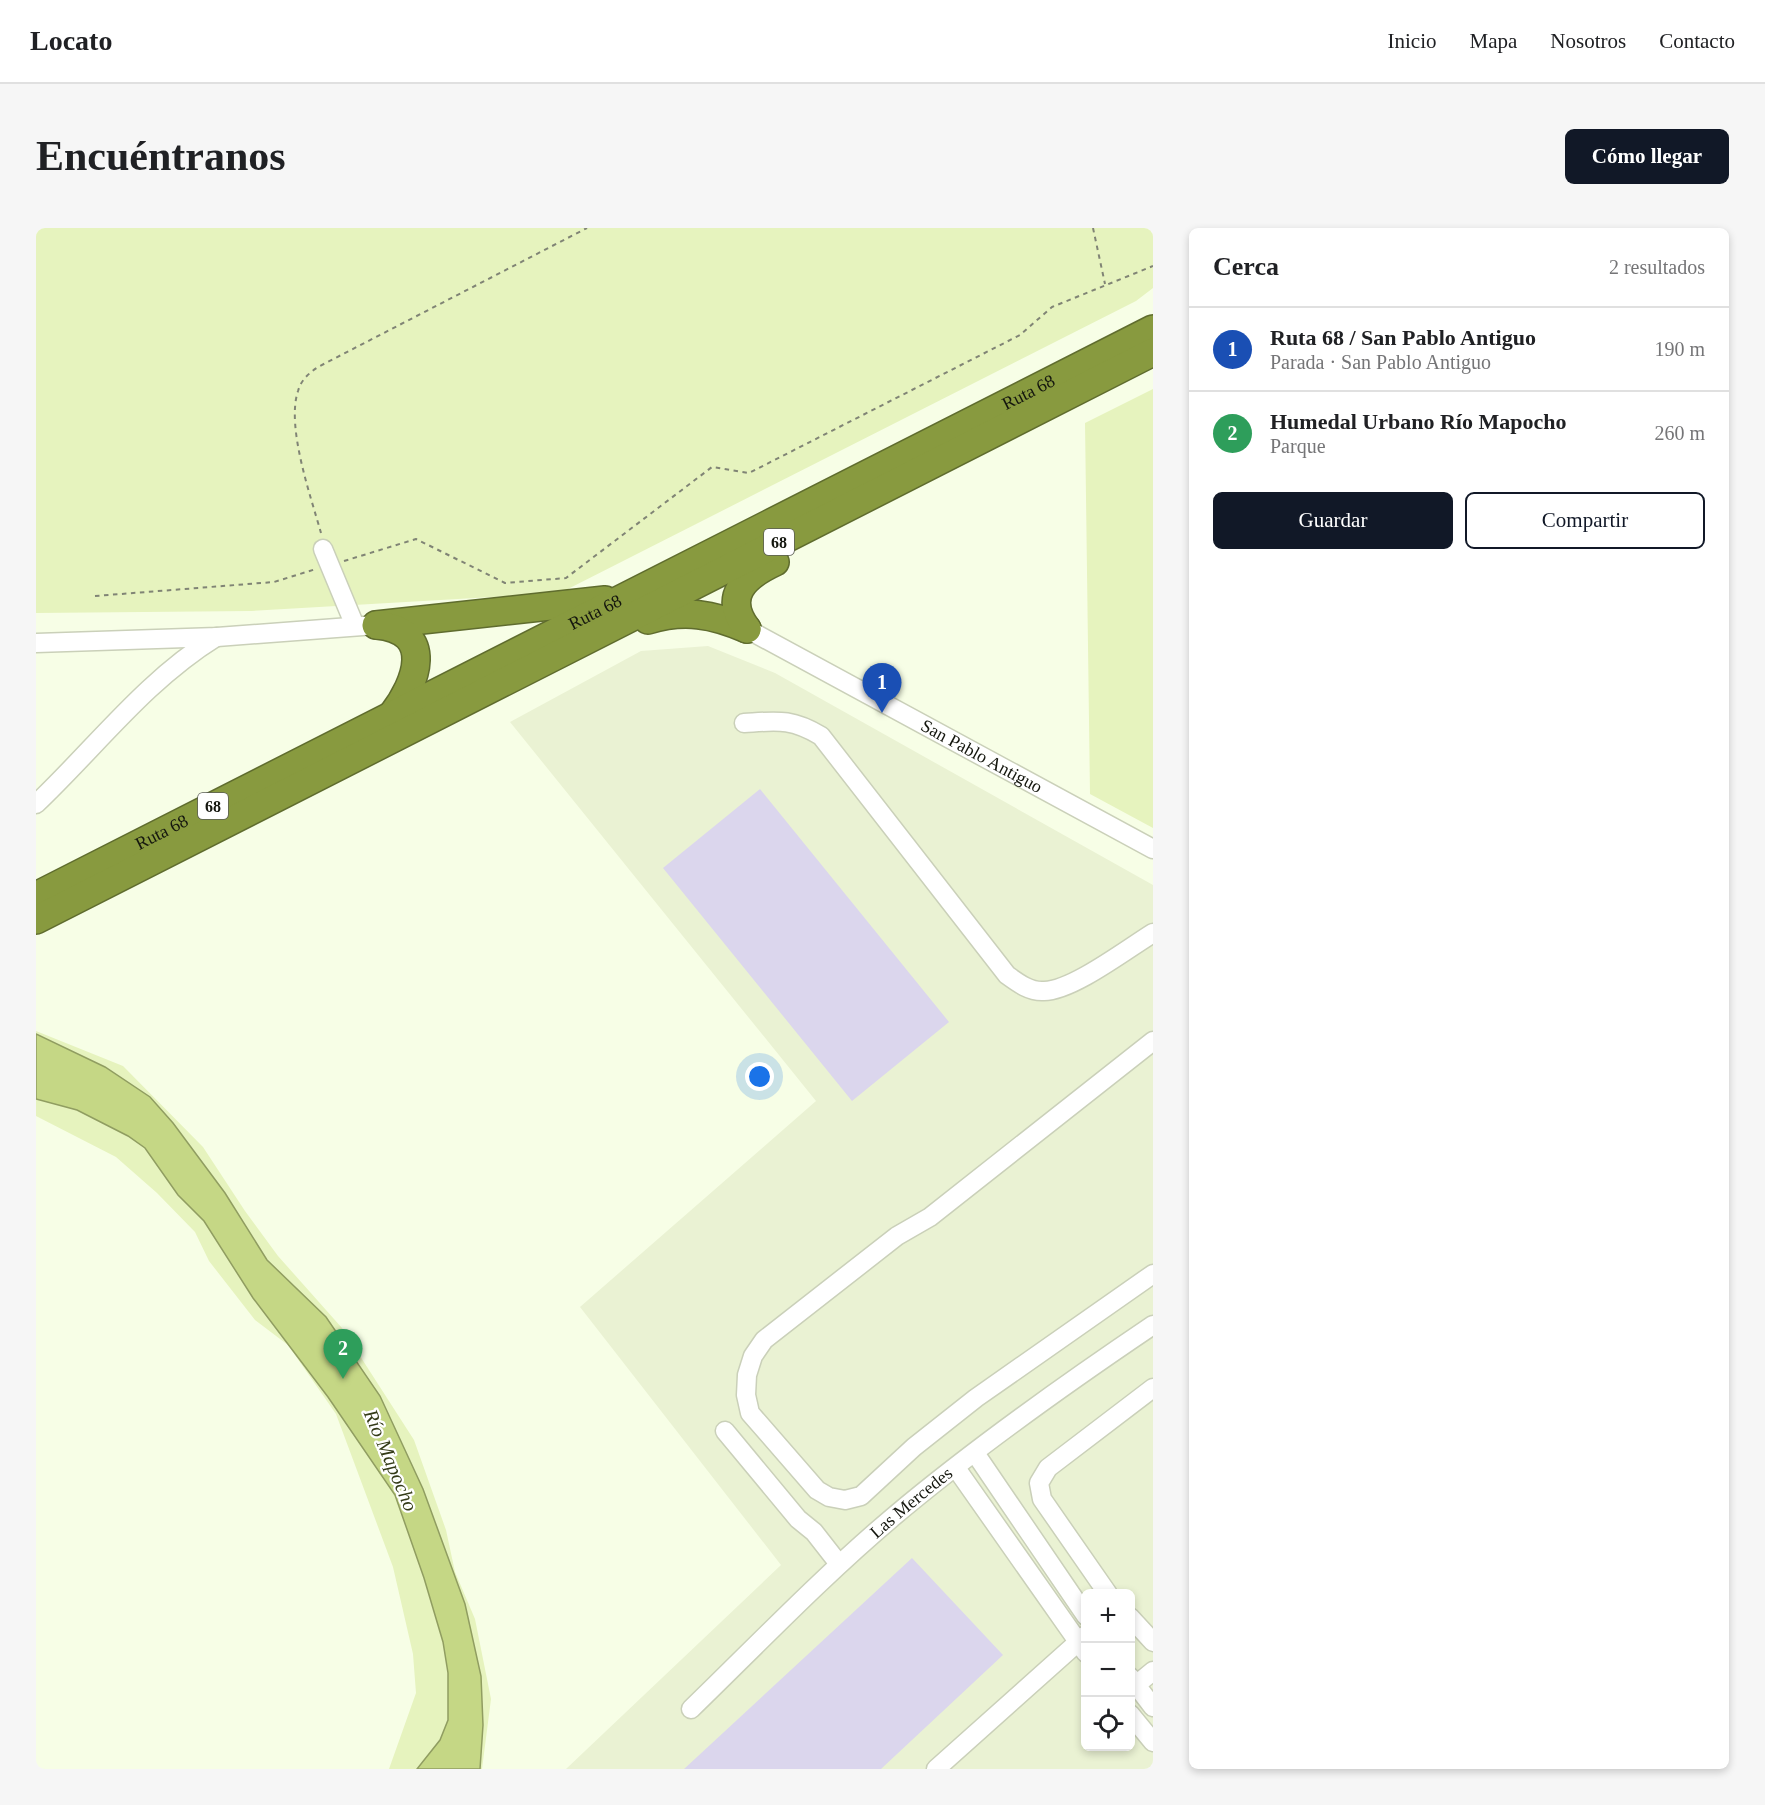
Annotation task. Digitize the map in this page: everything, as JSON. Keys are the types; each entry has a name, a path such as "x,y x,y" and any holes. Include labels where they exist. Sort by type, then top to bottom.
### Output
{"highway":[{"path":"747,629 738,612 737,600 740,588 748,577 903,495 951,442 977,404 1153,310"},
{"name":"Ruta 68","path":"36,920 601,633 1153,329"},
{"name":"Ruta 68","path":"36,896 621,598 842,489 1153,352"},
{"path":"366,625 621,598"},
{"path":"601,633 663,615 690,613 714,617 747,629"},
{"path":"366,625 400,632 413,645 417,657 412,682 391,716"}],"street":[{"path":"36,643 217,636 366,625 325,550"},
{"name":"San Pablo Antiguo","path":"747,629 1153,849"},
{"path":"36,804 150,687 181,660 217,636"},
{"path":"744,723 783,720 805,727 821,736 1007,975 1022,986 1042,992 1064,988 1153,933"},
{"path":"1153,1041 930,1217 897,1236 764,1340 753,1356 747,1375 746,1395 750,1413 817,1490 830,1497 845,1500 861,1496 914,1447 975,1398 1153,1274"},
{"name":"Las Mercedes","path":"691,1709 839,1564 975,1453 1095,1364 1153,1325"},
{"path":"1105,1589 1042,1499 1039,1483 1047,1468 1153,1388"},
{"path":"725,1431 798,1519 814,1532 839,1564"},
{"path":"975,1453 1081,1609"},
{"path":"956,1468 1081,1640"},
{"path":"1135,1622 1153,1642"},
{"path":"936,1769 1081,1645"},
{"path":"1135,1680 1153,1671"},
{"path":"1135,1684 1153,1707"},
{"path":"1135,1719 1153,1742"}],"path":[{"path":"325,550 297,428 296,398 305,377 318,367 587,228"},
{"path":"1093,228 1105,285"},
{"path":"95,597 274,582 325,550 416,538 505,583 566,578 712,467 749,473 1020,335 1052,307 1153,266"}],"shaded area":[{"path":"36,228 1153,228 1153,288 1136,301 560,593 251,611 36,613"},
{"path":"1153,389 1153,828 1090,794 1085,423"},
{"path":"708,646 775,673 1153,885 1153,1769 566,1769 781,1565 580,1307 816,1101 510,722 641,651"},
{"path":"36,1031 123,1066 203,1147 278,1256 342,1328 414,1440 446,1530 455,1572 475,1619 491,1699 482,1769 389,1769 416,1693 413,1654 393,1567 336,1414 288,1345 255,1320 209,1261 195,1232 157,1193 116,1157 36,1116"}],"water":[{"name":"Río Mapocho","path":"36,1034 105,1067 150,1097 173,1123 225,1193 267,1260 326,1317 380,1396 423,1489 465,1604 481,1676 483,1725 480,1769 417,1769 440,1740 448,1720 448,1673 443,1642 424,1578 395,1495 328,1397 253,1298 204,1221 178,1195 145,1148 128,1136 77,1110 36,1099"}],"building":[{"path":"760,789 949,1022 852,1101 663,868"},
{"path":"912,1558 1003,1655 881,1769 684,1769"}],"place":[{"name":"Ruta 68 / San Pablo Antiguo","path":"882,713"},
{"name":"Humedal Urbano Río Mapocho","path":"343,1379"}]}
